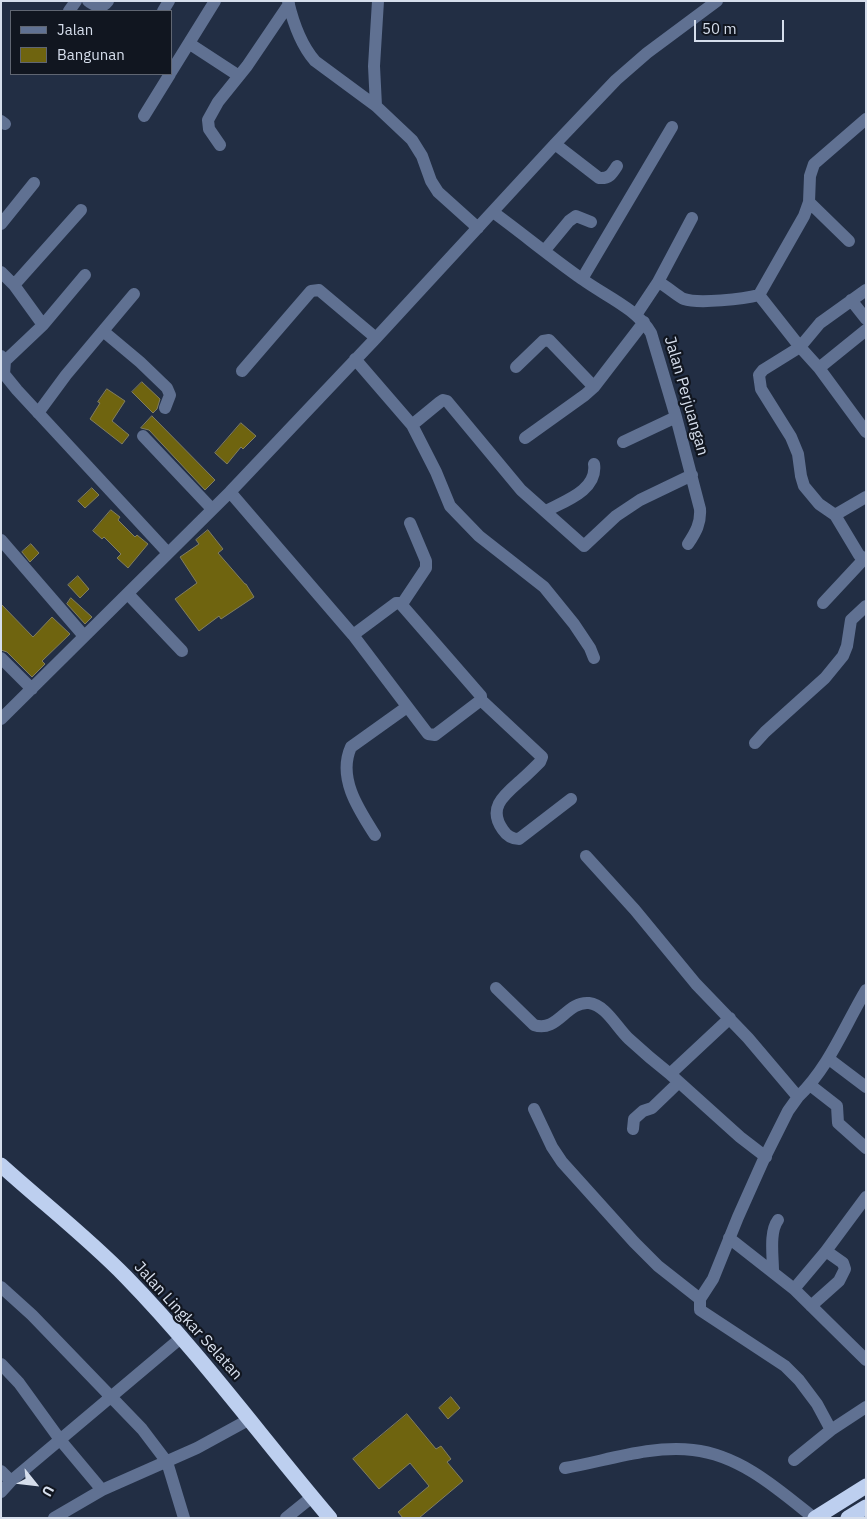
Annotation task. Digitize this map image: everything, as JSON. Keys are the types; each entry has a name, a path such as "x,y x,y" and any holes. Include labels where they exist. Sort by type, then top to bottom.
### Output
{"highway":[{"name":"Jalan Lingkar Selatan","path":"1,1166 116,1266 182,1337 330,1518"},
{"path":"814,1518 866,1486"},
{"path":"848,1518 866,1507"}],"street":[{"path":"88,1 98,7 103,7 108,1"},
{"path":"172,71 215,1"},
{"path":"376,106 374,66 378,1"},
{"path":"1,719 230,492 616,80 647,53 717,1"},
{"path":"288,3 303,44 311,57 376,106 412,140 422,156 438,192 478,228"},
{"path":"220,145 209,130 208,120 218,102 239,76 288,3"},
{"path":"190,44 239,76"},
{"path":"144,116 170,75"},
{"path":"658,282 667,286 685,300 749,298 759,295 810,202 810,176 814,164 866,119"},
{"path":"582,279 672,128"},
{"path":"554,144 599,178 605,179 610,176 617,166"},
{"path":"1,224 34,183"},
{"path":"810,202 849,241"},
{"path":"14,285 81,210"},
{"path":"493,212 582,279 640,319"},
{"path":"545,250 569,221 576,216 591,222"},
{"path":"525,438 594,387 640,319 692,218"},
{"path":"1,272 14,285 43,324"},
{"path":"85,275 43,324 3,359 3,375 168,553"},
{"path":"242,371 311,291 319,290 376,338"},
{"path":"823,603 865,560 859,555 835,515 819,504 804,486 798,454 794,444 761,390 759,375 763,370 800,347 820,324 866,290"},
{"path":"38,413 134,294"},
{"path":"759,295 819,368 866,432"},
{"path":"851,300 866,319"},
{"name":"Jalan Perjuangan","path":"640,319 651,333 692,475 701,516 698,528 688,544"},
{"path":"819,368 866,330"},
{"path":"103,331 167,388 170,395 165,408"},
{"path":"516,367 543,341 549,340 594,387"},
{"path":"355,359 412,425 450,506 479,536 544,587 574,624 590,648 594,658"},
{"path":"412,425 440,402 443,400 447,401 521,490 584,546 616,516 640,500 692,475"},
{"path":"623,442 676,417"},
{"path":"143,436 212,510"},
{"path":"546,512 584,490 596,474 594,464"},
{"path":"230,492 353,635 428,734 433,736 481,700"},
{"path":"835,515 866,497"},
{"path":"402,604 426,568 426,561 410,523"},
{"path":"1,540 84,636"},
{"path":"128,594 182,652"},
{"path":"353,635 396,603 402,604 481,696 481,700 542,757 540,762 502,796 498,805 498,822 504,833 519,839 571,799"},
{"path":"755,743 825,678 842,656 847,646 851,620 866,606"},
{"path":"1,658 32,689"},
{"path":"375,835 352,795 347,756 351,747 407,707"},
{"path":"586,856 636,910 696,984 730,1018 798,1098"},
{"path":"496,988 534,1025 540,1028 549,1026 576,1006 583,1004 596,1005 628,1038 740,1137 766,1157"},
{"path":"831,1430 817,1404 799,1380 785,1366 700,1310 700,1300 713,1279 729,1238 788,1111 829,1059 866,990"},
{"path":"633,1128 634,1119 643,1111 652,1108 674,1078 730,1018"},
{"path":"829,1059 866,1087"},
{"path":"810,1085 837,1106 838,1122 866,1148"},
{"path":"534,1109 552,1147 562,1162 646,1254 700,1300"},
{"path":"794,1289 826,1251 866,1197"},
{"path":"773,1271 772,1235 778,1220"},
{"path":"729,1238 794,1289 866,1360"},
{"path":"811,1306 839,1281 845,1269 843,1263 826,1251"},
{"path":"1,1287 32,1315 110,1398 142,1429 167,1462 184,1518"},
{"path":"1,1492 182,1337"},
{"path":"1,1364 102,1490"},
{"path":"794,1460 831,1430 866,1408"},
{"path":"54,1518 102,1490 167,1462 250,1419"},
{"path":"565,1468 641,1453 693,1450 736,1464 754,1473 776,1487 814,1518"},
{"path":"1,1472 11,1482"},
{"path":"286,1518 312,1497"}],"building":[{"path":"142,382 160,399 157,409 153,413 132,392"},
{"path":"107,389 125,401 112,421 129,435 122,444 90,419"},
{"path":"152,416 215,480 205,490 149,430 141,428"},
{"path":"241,423 256,436 243,449 241,447 227,464 215,453"},
{"path":"92,488 99,495 85,508 78,501"},
{"path":"111,510 120,517 118,520 135,537 137,535 148,544 128,568 117,558 121,554 104,537 102,539 93,531"},
{"path":"208,530 223,549 218,553 246,584 254,597 221,619 219,616 199,631 175,599 197,583 180,557 199,544 196,540"},
{"path":"31,544 39,553 30,562 22,552"},
{"path":"78,576 89,589 80,598 68,585"},
{"path":"71,598 92,617 85,624 67,604"},
{"path":"1,604 33,637 52,617 70,634 42,661 45,664 32,677 7,652 1,650"},
{"path":"451,1397 460,1408 448,1419 439,1408"},
{"path":"407,1414 436,1449 441,1446 451,1459 447,1462 463,1481 419,1518 403,1518 398,1512 429,1486 410,1463 379,1489 353,1459"}]}
